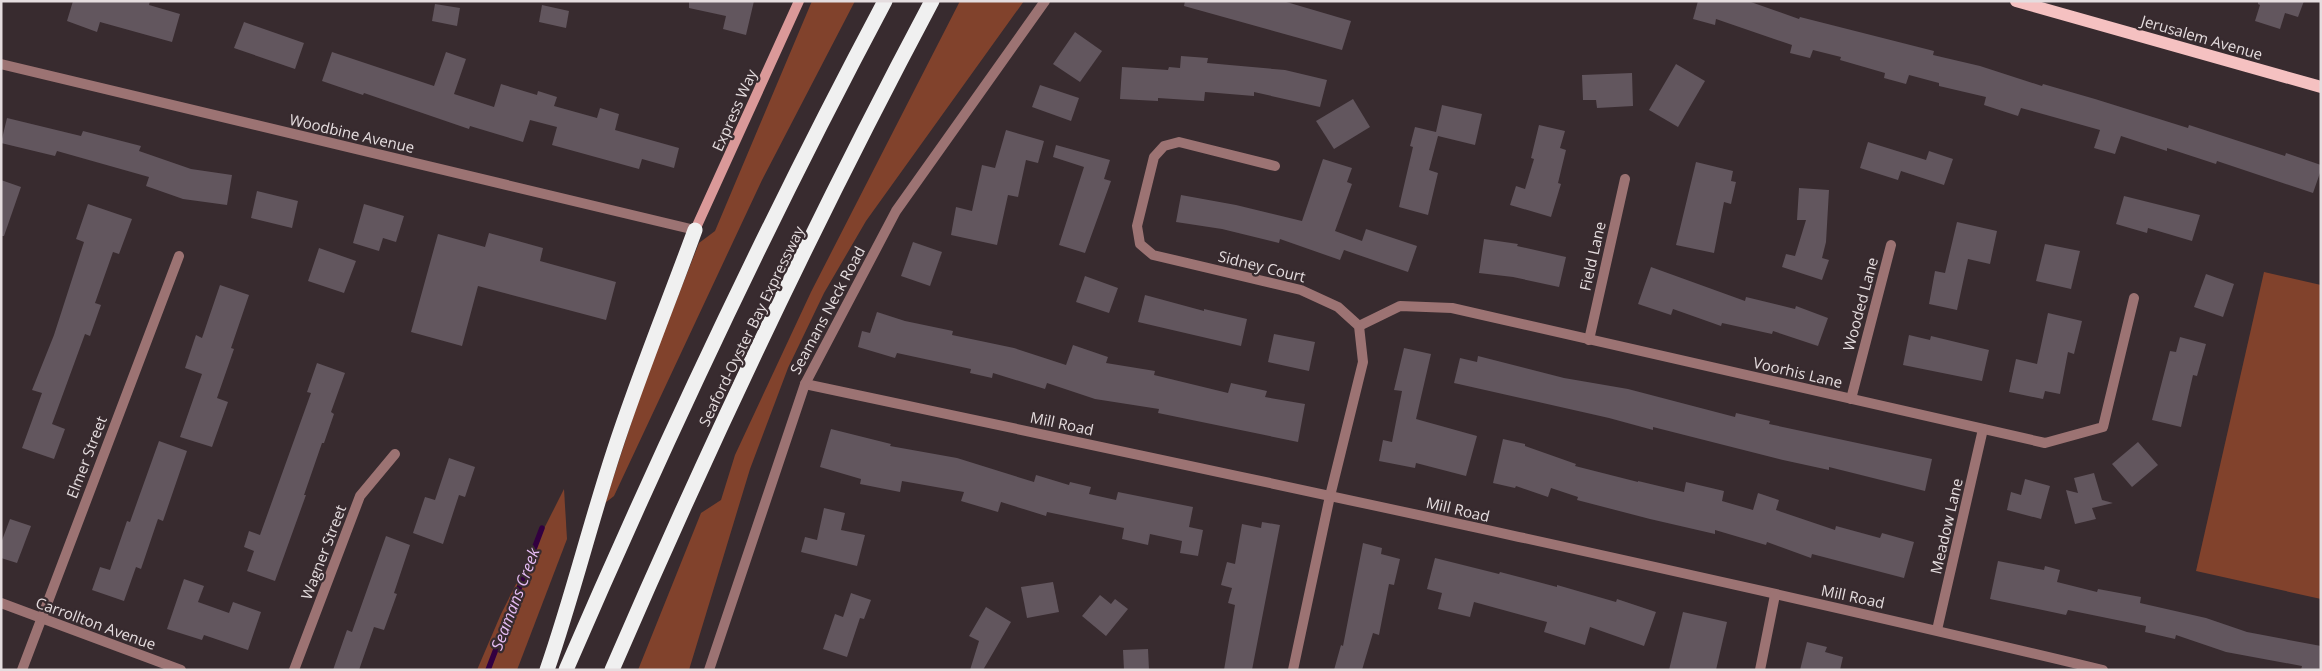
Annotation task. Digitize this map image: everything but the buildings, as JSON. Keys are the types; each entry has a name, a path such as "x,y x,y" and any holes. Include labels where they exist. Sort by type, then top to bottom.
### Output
{"highway":[{"name":"Seaford-Oyster Bay Expressway","path":"566,670 603,584 746,278 885,1"},
{"name":"Seaford-Oyster Bay Expressway","path":"612,670 641,602 784,296 932,1"},
{"path":"548,670 613,452 645,359 695,230"}],"main road":[{"name":"Express Way","path":"695,230 799,1"},
{"name":"Jerusalem Avenue","path":"2016,1 2321,87"}],"street":[{"name":"Seamans Neck Road","path":"709,670 805,384 896,212 1045,1"},
{"name":"Woodbine Avenue","path":"1,64 695,230"},
{"name":"Sidney Court","path":"1275,166 1179,142 1164,146 1154,157 1137,226 1140,244 1152,255 1301,290 1338,307 1359,326"},
{"name":"Field Lane","path":"1589,340 1625,179"},
{"name":"Wooded Lane","path":"1851,399 1891,245"},
{"name":"Elmer Street","path":"22,670 179,256"},
{"name":"Voorhis Lane","path":"1359,326 1400,306 1452,308 2045,443 2103,427 2134,298"},
{"path":"1293,670 1330,496 1363,362 1359,326"},
{"name":"Mill Road","path":"805,384 1330,496 1775,594 2103,670"},
{"name":"Meadow Lane","path":"1937,630 1983,429"},
{"name":"Wagner Street","path":"294,670 360,496 395,454"},
{"path":"1760,670 1775,594"},
{"name":"Carrollton Avenue","path":"1,603 181,670"}],"shaded area":[{"path":"812,1 855,1 762,180 614,496 605,503 647,375 699,243 715,231"},
{"path":"960,1 1024,1 866,221 824,293 788,368 750,469 689,670 638,670 701,513 721,500 735,455 811,292"},
{"path":"2264,272 2321,285 2321,599 2196,571"},
{"path":"564,489 567,539 517,670 477,670 501,614"}],"waterway":[{"name":"Seamans Creek","path":"488,670 542,528"}]}
